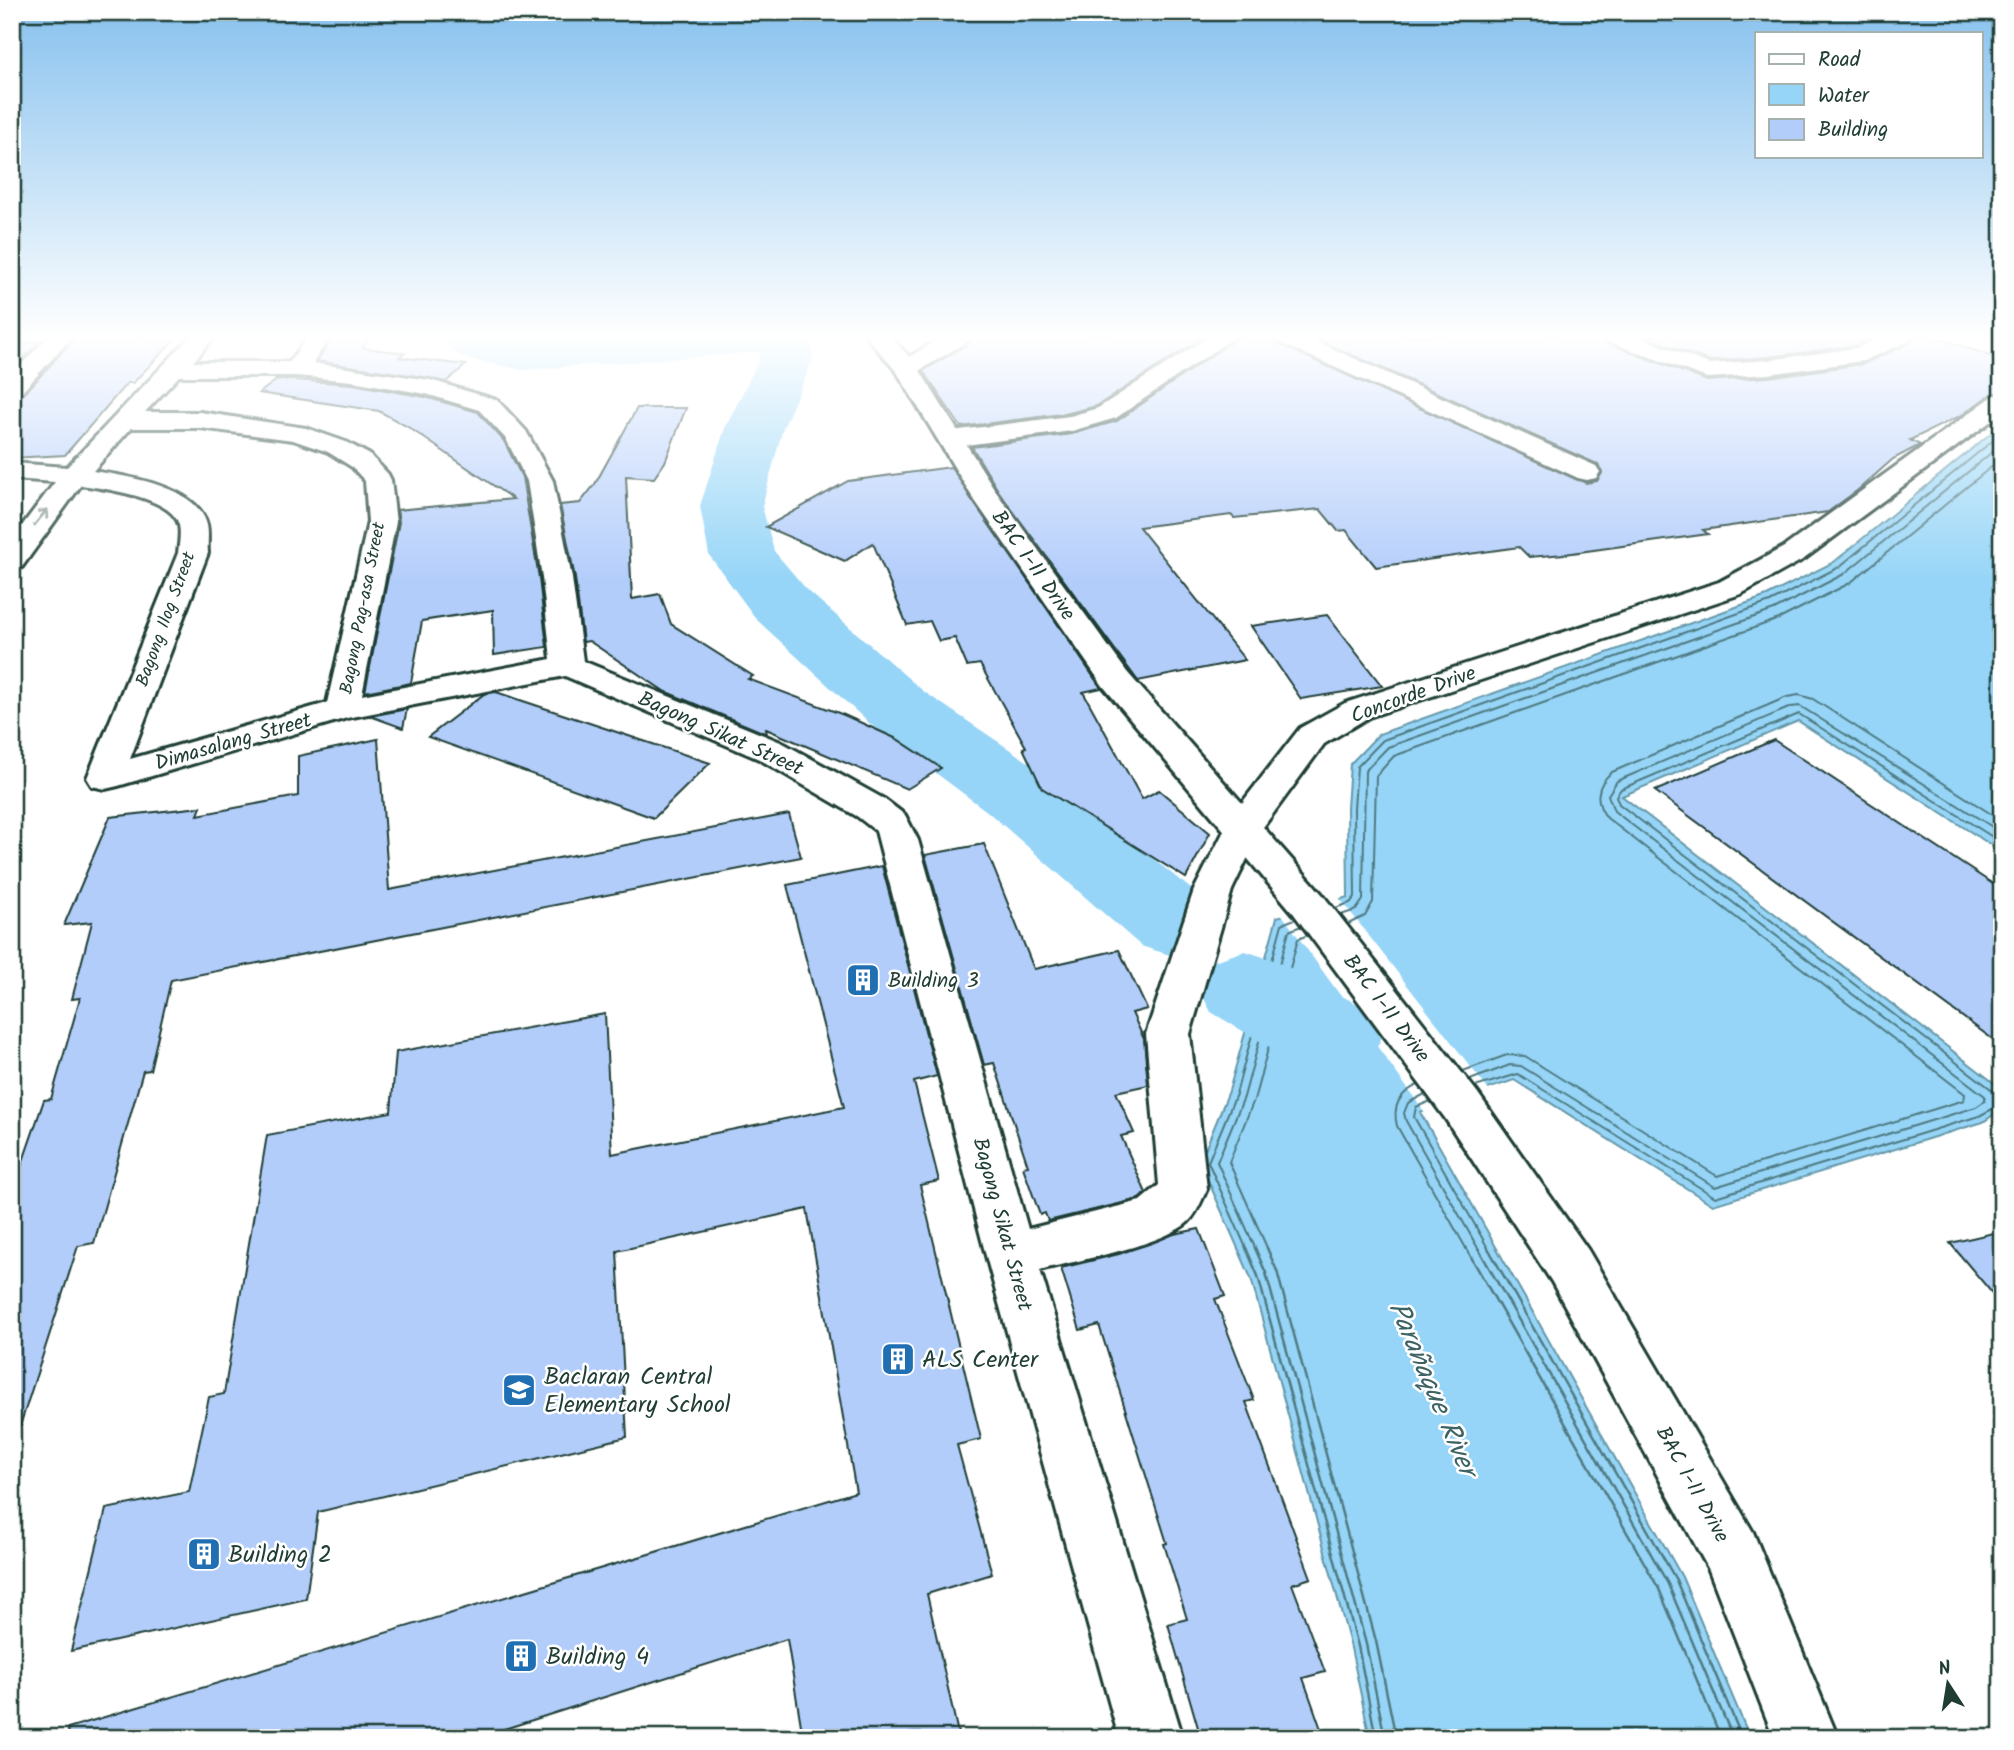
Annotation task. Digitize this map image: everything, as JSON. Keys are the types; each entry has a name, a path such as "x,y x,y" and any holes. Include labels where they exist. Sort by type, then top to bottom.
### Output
{"street":[{"path":"12,561 34,525 128,418"},
{"path":"500,418 517,436 540,481 557,579 568,666"},
{"name":"BAC 1-11 Drive","path":"938,418 985,495 1115,679 1244,826 1308,904 1461,1105 1570,1266 1732,1553 1806,1738"},
{"path":"951,439 1072,423 1091,418"},
{"path":"1466,418 1587,472"},
{"name":"Concorde Drive","path":"1011,1256 1152,1219 1172,1206 1183,1189 1168,1034 1213,890 1244,826 1312,736 1357,710 1730,588 1794,553 1979,418"},
{"name":"Bagong Pag-asa Street","path":"126,420 200,420 297,433 337,447 361,461 378,480 382,522 342,709"},
{"name":"Bagong Ilog Street","path":"12,471 136,485 178,504 193,524 193,553 105,778"},
{"name":"Dimasalang Street","path":"105,778 342,709 568,666"},
{"name":"Bagong Sikat Street","path":"568,666 771,751 871,807 891,824 899,840 1011,1256 1151,1738"}],"water":[{"name":"Parañaque River","path":"2002,424 2002,852 1798,721 1622,796 2002,1089 2002,1109 1983,1122 1713,1205 1514,1080 1420,1112 1682,1577 1750,1738 1370,1738 1351,1648 1251,1278 1200,1162 1229,1091 1277,917 1348,897 1347,808 1350,764 1379,734 1767,596 1834,562"}],"pier":[{"path":"1338,896 1491,1093 1426,1114 1280,912"}],"building":[{"path":"12,418 97,418 65,455 12,458"},
{"path":"391,418 483,418 504,441 522,477 539,578 547,647 494,655 493,610 422,621 411,683 365,692 399,522 397,510 513,499"},
{"path":"632,418 682,418 665,462 654,478 626,476 632,599 660,594 671,624 753,676 748,679 844,715 897,739 941,768 907,789 766,729 767,734 664,691 589,641 583,642 575,578 560,505 580,503 595,484"},
{"path":"955,418 1033,418 961,427"},
{"path":"1122,418 1441,418 1586,483 1597,481 1602,473 1597,464 1493,418 1956,418 1910,440 1920,445 1893,459 1828,512 1703,530 1708,534 1565,554 1529,557 1519,547 1376,567 1346,530 1338,531 1320,509 1234,518 1231,515 1139,527 1245,660 1138,681 999,492 972,447 1072,434"},
{"path":"951,467 1101,688 1083,692 1142,799 1159,790 1210,833 1186,878 1042,788 1023,748 1026,747 980,664 967,666 955,638 939,641 930,621 907,625 873,543 845,561 766,527 848,481"},
{"path":"1327,615 1382,686 1301,699 1251,626"},
{"path":"496,692 710,763 654,818 428,737 484,694"},
{"path":"407,709 403,728 370,716"},
{"path":"378,739 389,890 789,814 801,857 171,980 150,1070 143,1071 94,1243 78,1246 20,1426 12,1425 12,1193 44,1100 51,1099 80,998 72,999 92,922 64,925 110,817 201,807 198,815 298,796 298,756"},
{"path":"1774,740 2002,890 2002,1046 1655,791"},
{"path":"984,844 1034,969 1119,950 1147,1009 1132,1013 1144,1039 1148,1085 1116,1092 1134,1133 1121,1136 1146,1193 1139,1199 1048,1221 1045,1213 1040,1215 1023,1167 1028,1166 994,1063 984,1065 925,855"},
{"path":"882,866 937,1076 914,1082 939,1181 920,1185 981,1439 957,1445 992,1574 927,1594 959,1738 803,1738 787,1639 476,1738 69,1738 68,1728 856,1492 807,1209 617,1251 627,1437 318,1512 306,1599 71,1651 106,1509 189,1492 209,1397 224,1394 267,1135 391,1112 396,1052 605,1014 612,1154 844,1107 787,885"},
{"path":"1199,1229 1225,1296 1215,1299 1254,1400 1246,1402 1311,1578 1292,1584 1325,1672 1303,1678 1321,1729 1308,1732 1310,1738 1201,1738 1168,1624 1187,1619 1164,1544 1167,1543 1099,1325 1080,1330 1061,1268 1119,1254 1174,1234"},
{"path":"2002,1231 2002,1305 1950,1243"}],"waterway":[{"path":"759,418 731,506 742,555 782,605 896,707 1017,793 1173,923"},
{"path":"1245,987 1333,1037"}],"place":[{"name":"Building 3","path":"863,980"},
{"name":"ALS Center","path":"898,1359"},
{"name":"Baclaran Central Elementary School","path":"519,1390"},
{"name":"Building 2","path":"204,1554"},
{"name":"Building 4","path":"521,1656"}]}
